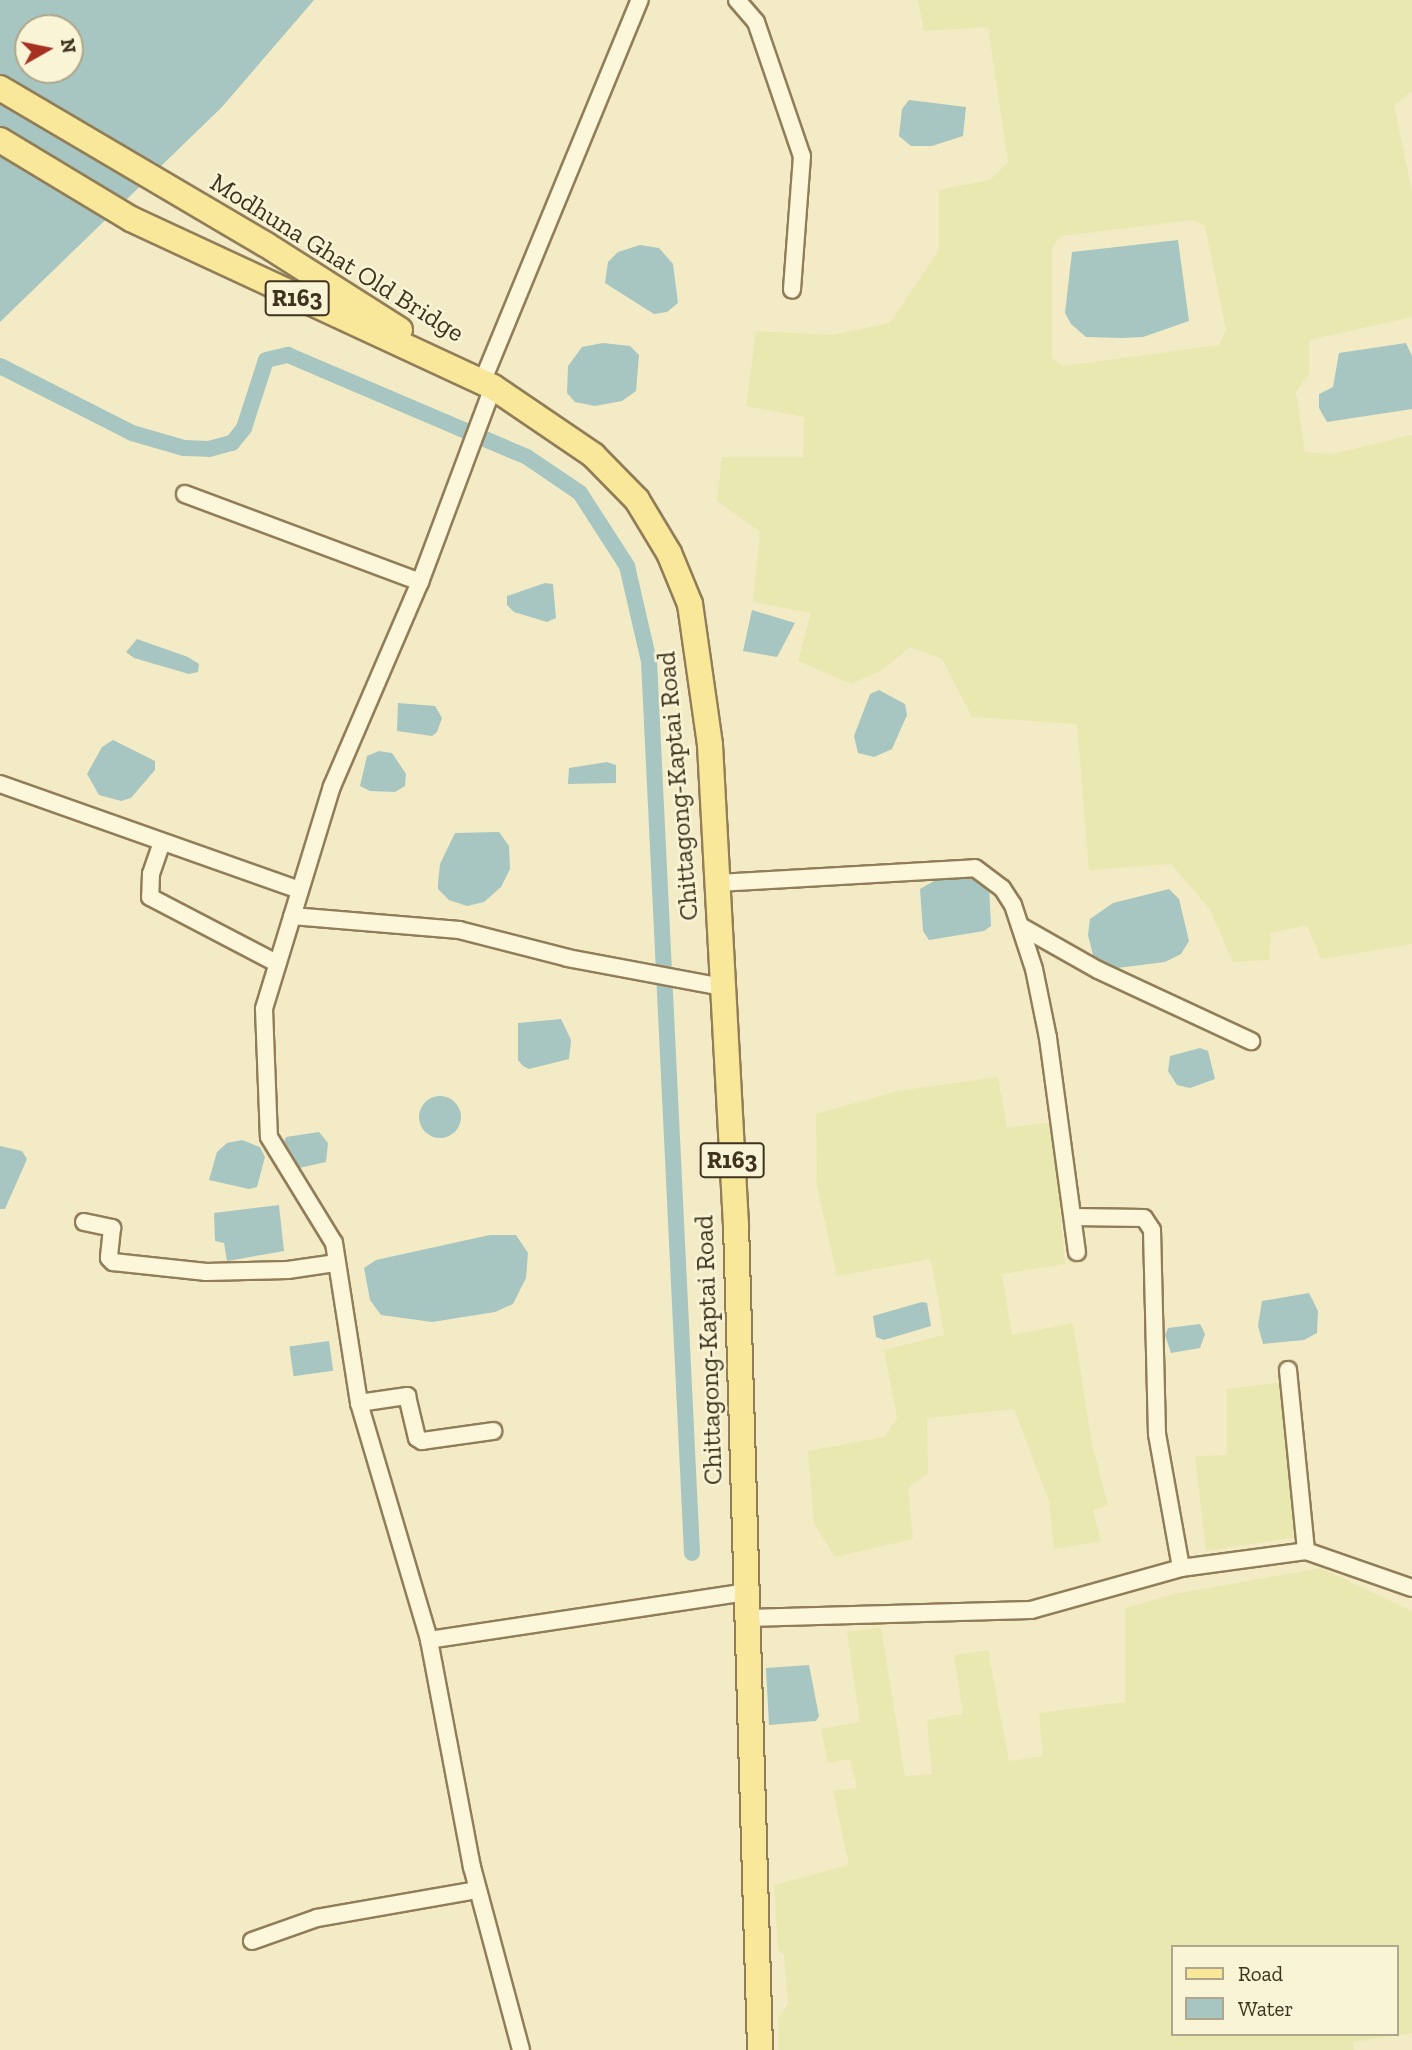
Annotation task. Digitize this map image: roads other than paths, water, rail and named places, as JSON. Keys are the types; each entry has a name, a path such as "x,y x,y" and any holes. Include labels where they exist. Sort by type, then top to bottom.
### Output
{"main road":[{"name":"Modhuna Ghat Old Bridge","path":"0,88 178,196 265,244 481,380"},
{"name":"R163","path":"0,140 131,219 481,380"},
{"name":"Chittagong-Kaptai Road","path":"481,380 593,455 637,500 669,553 690,604 702,677 718,883 736,1225 760,2050"}],"street":[{"path":"521,2050 478,1890 429,1640 359,1403 336,1263 325,1224 269,1137 264,1009 332,786 420,582 481,380 640,0"},
{"path":"737,0 756,22 802,156 792,290"},
{"path":"185,494 420,582"},
{"path":"0,784 300,890"},
{"path":"162,842 151,874 150,897 278,964"},
{"path":"718,883 975,868 1002,888 1021,927 1048,1038 1077,1252"},
{"path":"292,916 459,930 568,958 723,987"},
{"path":"1021,927 1098,970 1251,1041"},
{"path":"1073,1217 1144,1219 1152,1230 1157,1434 1181,1568"},
{"path":"84,1222 112,1228 109,1258 113,1262 206,1272 288,1270 336,1263"},
{"path":"1289,1370 1306,1550"},
{"path":"359,1403 408,1395 417,1438 422,1441 493,1431"},
{"path":"747,1618 1031,1610 1181,1568 1306,1550 1412,1588"},
{"path":"429,1640 746,1592"},
{"path":"252,1941 317,1918 478,1890"}],"water":[{"path":"0,0 314,0 222,107 0,322"},
{"path":"909,100 966,107 963,136 932,146 911,146 899,136 902,109"},
{"path":"1178,240 1189,321 1143,337 1122,338 1086,337 1071,324 1065,313 1072,252"},
{"path":"640,245 659,248 673,264 678,303 667,312 654,314 605,283 608,262 618,252"},
{"path":"603,343 630,346 639,355 636,391 622,401 595,406 575,402 567,393 568,366 582,347"},
{"path":"1406,343 1412,356 1412,409 1327,422 1319,408 1319,394 1333,387 1339,353"},
{"path":"545,583 553,584 556,618 547,622 514,612 507,605 507,596"},
{"path":"752,610 795,623 777,657 743,651"},
{"path":"137,639 188,657 199,664 198,672 189,674 134,658 126,652"},
{"path":"879,690 905,704 907,715 892,749 874,757 858,753 854,736 870,694"},
{"path":"398,703 435,706 442,718 437,732 432,736 397,731"},
{"path":"113,740 155,761 155,770 131,798 121,801 99,795 87,774 102,747"},
{"path":"379,751 392,753 406,774 405,786 395,792 370,791 360,786 367,756"},
{"path":"607,762 616,765 616,783 568,784 569,768"},
{"path":"499,832 509,846 510,869 501,887 484,902 467,906 449,900 438,889 438,883 440,864 455,833"},
{"path":"975,877 989,886 991,926 984,931 929,940 923,931 920,889 934,881"},
{"path":"1169,889 1179,899 1189,941 1181,954 1165,962 1117,968 1103,967 1094,959 1088,935 1090,919 1113,903"},
{"path":"561,1019 571,1040 569,1059 529,1069 523,1066 518,1060 518,1023"},
{"path":"1200,1048 1208,1051 1215,1079 1190,1088 1177,1085 1168,1071 1170,1056"},
{"path":"440,1096 455,1102 461,1117 455,1132 440,1138 425,1132 419,1117 425,1102"},
{"path":"319,1132 328,1143 326,1162 299,1168 292,1165 283,1145 286,1137"},
{"path":"242,1140 260,1147 265,1157 257,1187 249,1189 209,1180 217,1152 227,1143"},
{"path":"0,1146 22,1151 27,1159 5,1209 0,1209"},
{"path":"279,1205 284,1251 227,1261 224,1243 215,1241 214,1213"},
{"path":"490,1235 516,1235 528,1253 526,1278 513,1304 495,1312 432,1322 381,1315 370,1300 364,1268 376,1260"},
{"path":"1309,1293 1318,1311 1317,1333 1304,1340 1263,1344 1258,1326 1262,1301"},
{"path":"922,1302 927,1303 931,1326 884,1340 876,1337 873,1316"},
{"path":"1200,1324 1205,1334 1200,1348 1171,1353 1165,1335 1168,1328"},
{"path":"329,1341 333,1371 294,1376 289,1347"},
{"path":"809,1665 819,1716 816,1721 769,1725 766,1668"}],"waterway":[{"path":"0,366 132,433 184,448 209,449 232,443 244,428 266,360 288,355 527,457 580,493 627,566 649,661 692,1553"}]}
